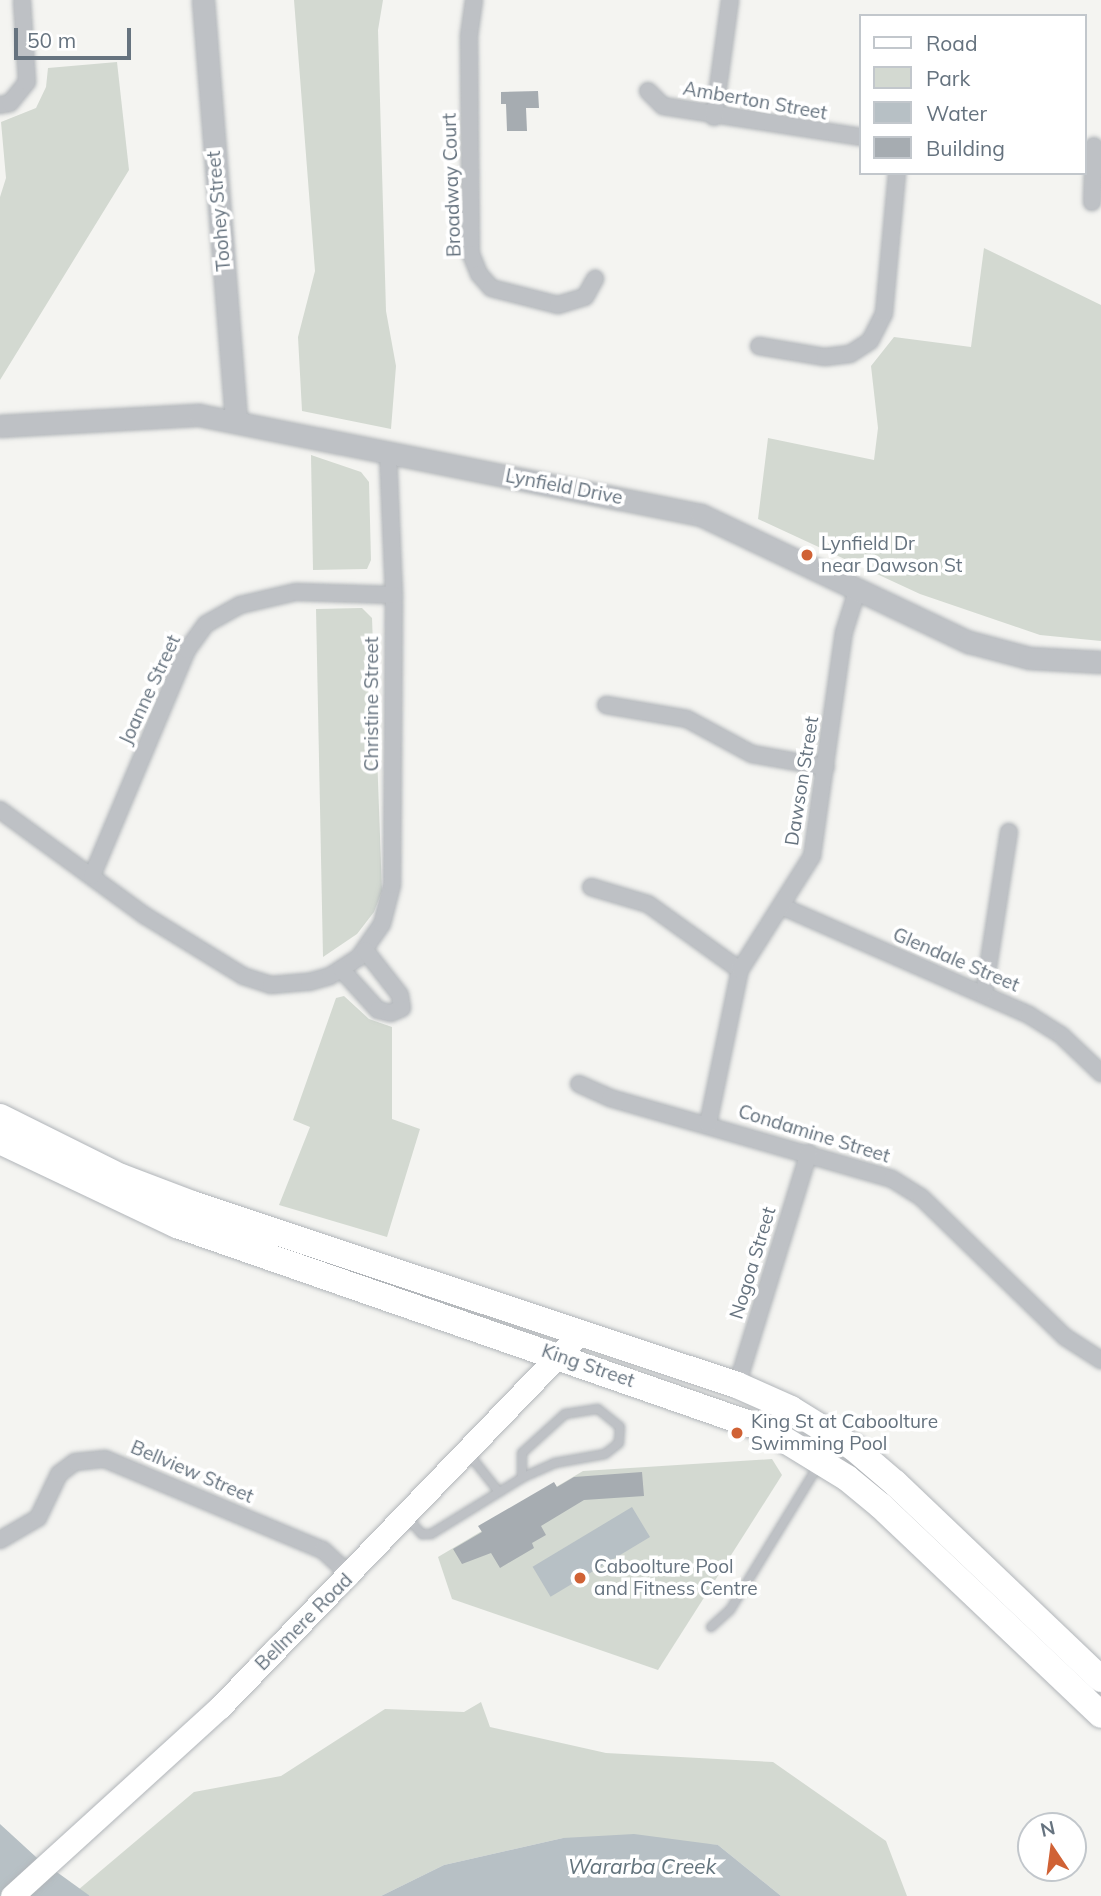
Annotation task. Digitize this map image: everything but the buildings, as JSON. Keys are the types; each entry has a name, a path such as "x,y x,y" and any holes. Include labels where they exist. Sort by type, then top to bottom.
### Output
{"main road":[{"name":"King Street","path":"0,1117 121,1177 192,1204 737,1385 790,1409 853,1448 1101,1715"},
{"name":"King Street","path":"0,1141 177,1225 747,1421 821,1461 1101,1679"},
{"name":"Bellmere Road","path":"12,1896 220,1707 407,1517 580,1333"}],"street":[{"path":"0,105 15,99 27,82 22,0"},
{"name":"Toohey Street","path":"203,0 236,421"},
{"name":"Broadway Court","path":"474,0 469,37 471,254 479,274 491,288 558,305 585,297 595,279"},
{"path":"715,117 730,0"},
{"name":"Amberton Street","path":"648,91 663,106 715,117 860,137"},
{"path":"1092,202 1093,145"},
{"path":"759,346 825,356 850,354 870,341 884,313 897,175"},
{"name":"Lynfield Drive","path":"0,426 188,415 236,421 701,514 942,632 998,652 1048,660 1101,662"},
{"name":"Christine Street","path":"0,810 92,876 243,976 271,985 309,982 341,969 365,950 382,924 392,886 394,595 388,452"},
{"name":"Dawson Street","path":"708,1124 740,970 812,856 827,767 844,632 857,591"},
{"name":"Joanne Street","path":"92,876 187,650 206,624 240,605 296,592 394,595"},
{"path":"606,705 687,719 752,754 827,767"},
{"path":"984,993 1009,832"},
{"path":"591,887 658,910 740,970"},
{"name":"Glendale Street","path":"781,906 984,993 1062,1037 1101,1073"},
{"path":"341,969 378,1010 391,1013 402,1008 400,995 365,950"},
{"name":"Condamine Street","path":"579,1084 610,1098 866,1168 921,1197 1065,1337 1101,1360"},
{"name":"Nogoa Street","path":"737,1385 809,1153"},
{"name":"Bellview Street","path":"0,1539 38,1518 59,1474 75,1462 105,1459 323,1550 350,1575"}],"lane":[{"path":"407,1517 422,1534 430,1534 522,1478 555,1463 605,1454 619,1443 620,1427 598,1409 565,1414 522,1453 522,1478"},
{"path":"468,1453 499,1492"},
{"path":"711,1627 730,1610 821,1461"}],"green space":[{"path":"294,0 383,0 378,30 386,311 396,366 391,429 302,411 298,337 315,271"},
{"path":"117,62 129,170 0,380 0,197 6,178 1,122 36,108 46,87 48,68"},
{"path":"984,248 1101,305 1101,641 1040,635 920,594 758,519 768,438 874,460 878,428 871,366 894,337 971,347"},
{"path":"311,455 361,472 369,482 371,560 367,569 313,570"},
{"path":"362,608 372,618 382,891 374,912 357,934 323,957 316,609"},
{"path":"344,996 369,1019 392,1027 392,1119 420,1129 387,1237 279,1205 310,1127 293,1120 336,998"},
{"name":"Caboolture Pool and Fitness Centre","path":"772,1459 782,1475 658,1670 452,1599 438,1557 583,1471"},
{"path":"481,1702 490,1727 606,1753 773,1762 886,1841 907,1896 781,1896 718,1845 563,1838 444,1865 381,1896 90,1896 78,1890 194,1792 281,1776 385,1709 464,1712"}],"water":[{"path":"632,1507 650,1537 551,1597 533,1567"},
{"path":"0,1824 36,1857 90,1896 0,1896"},
{"name":"Wararba Creek","path":"634,1834 718,1845 781,1896 381,1896 444,1865 563,1838"}],"place":[{"name":"Lynfield Dr near Dawson St","path":"807,555"},
{"name":"King St at Caboolture Swimming Pool","path":"737,1433"},
{"name":"Caboolture Pool and Fitness Centre","path":"580,1578"}]}
